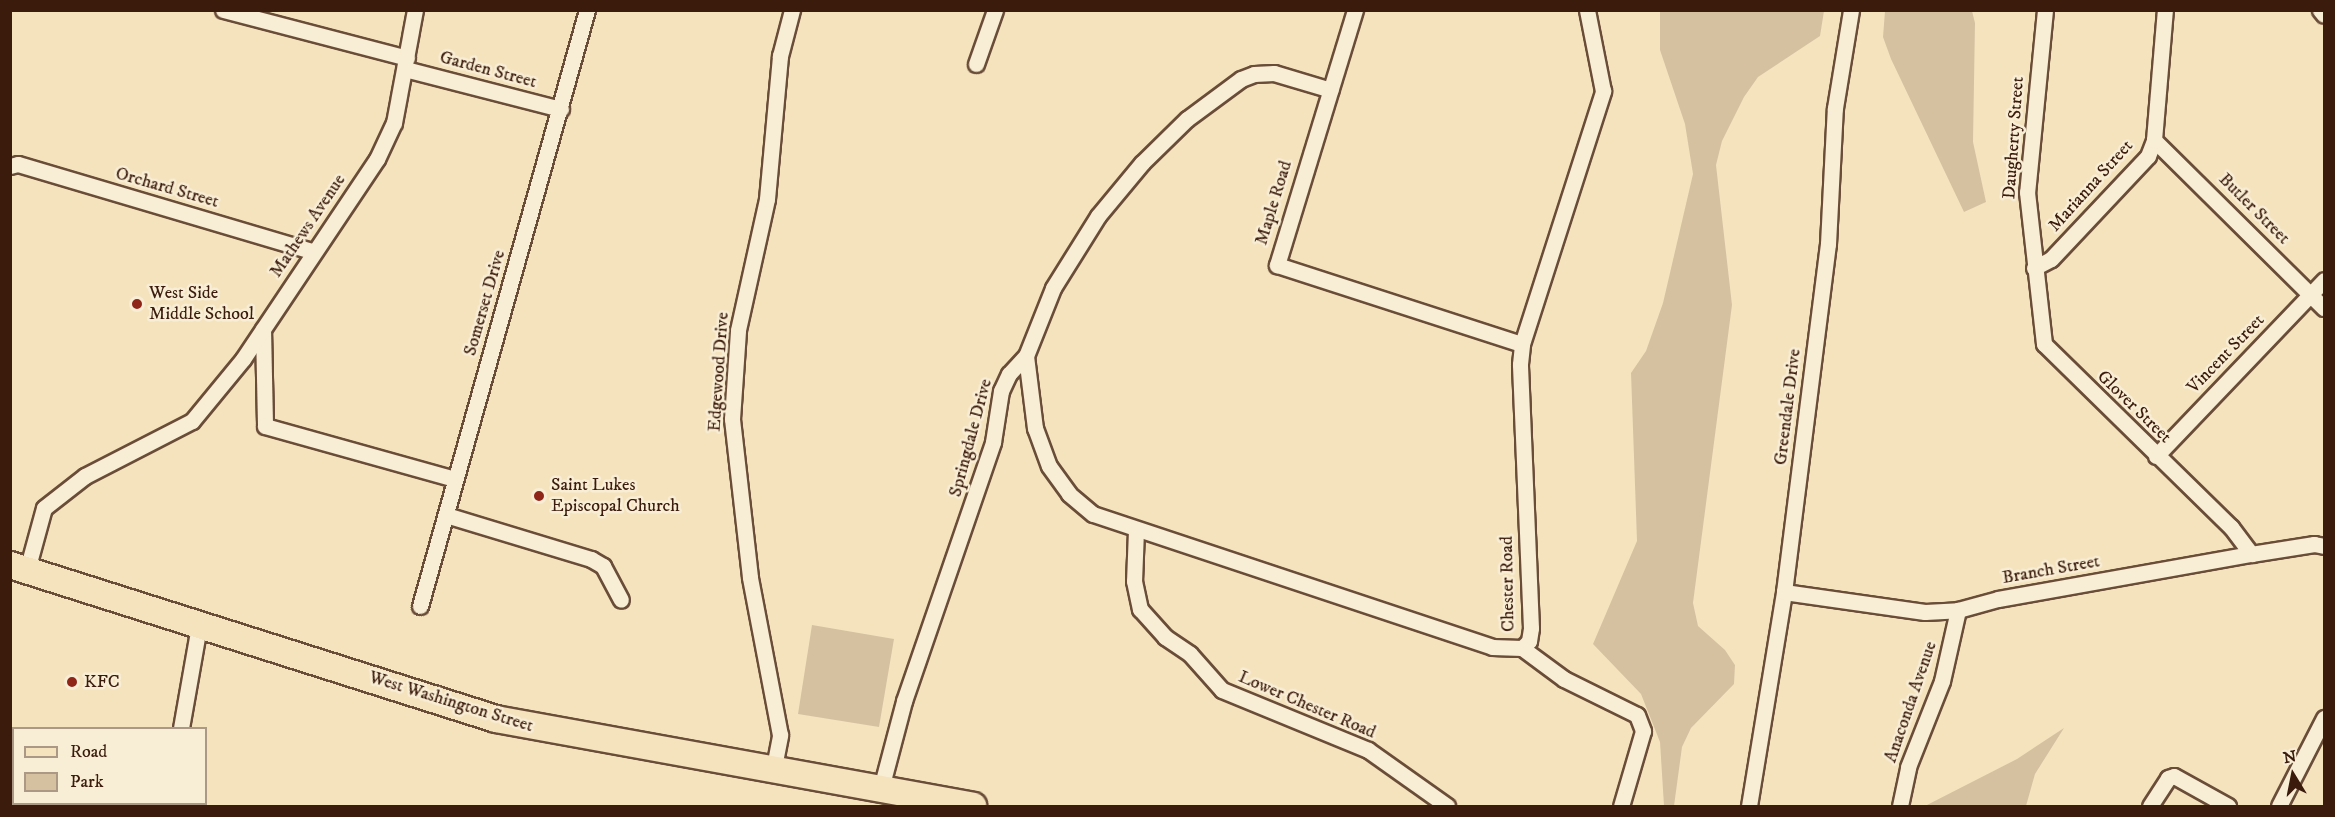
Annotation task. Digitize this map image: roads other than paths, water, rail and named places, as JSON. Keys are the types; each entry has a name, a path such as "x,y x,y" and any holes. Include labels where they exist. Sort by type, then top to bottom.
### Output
{"main road":[{"name":"West Washington Street","path":"19,567 496,719 880,792 973,807"},
{"path":"880,792 902,807"}],"street":[{"name":"Garden Street","path":"223,10 561,109"},
{"name":"Mathews Avenue","path":"19,567 44,508 85,476 192,421 217,394 263,329 312,251 377,159 394,123 415,10"},
{"name":"Somerset Drive","path":"420,606 587,10"},
{"name":"Edgewood Drive","path":"773,772 780,735 750,577 732,419 738,330 767,199 780,56 792,10"},
{"path":"976,64 995,10"},
{"name":"Maple Road","path":"1355,10 1277,265 1522,344"},
{"name":"Chester Road","path":"1026,356 1035,428 1049,466 1069,494 1093,514 1492,647 1522,648 1529,641 1531,628 1520,364 1522,344 1604,91 1587,10"},
{"name":"Greendale Drive","path":"1749,807 1784,592 1828,244 1835,108 1851,10"},
{"name":"Daugherty Street","path":"2034,268 2028,170 2045,10"},
{"name":"Marianna Street","path":"2034,268 2051,259 2148,156 2154,140 2165,10"},
{"path":"2320,10 2325,15"},
{"name":"Springdale Drive","path":"880,792 904,701 993,442 1001,391 1009,374 1026,356 1053,288 1098,216 1142,163 1187,119 1254,74 1274,74 1330,90"},
{"name":"Butler Street","path":"2154,140 2325,308"},
{"name":"Orchard Street","path":"10,166 18,164 312,251"},
{"name":"Glover Street","path":"2034,268 2044,344 2231,527 2251,554"},
{"name":"Vincent Street","path":"2156,456 2325,280"},
{"path":"263,329 265,426 455,479"},
{"path":"446,515 591,560 603,566 621,600"},
{"name":"Lower Chester Road","path":"1136,530 1134,581 1140,609 1165,637 1190,654 1222,690 1368,750 1448,807"},
{"name":"Branch Street","path":"1784,592 1899,609 1958,610 1998,599 2251,554 2314,544 2325,546"},
{"name":"Anaconda Avenue","path":"1900,807 1908,767 1951,650 1958,610"},
{"path":"181,727 199,626"},
{"path":"1522,648 1564,679 1637,715 1643,731 1621,807"},
{"path":"2279,807 2325,718"},
{"path":"2150,807 2168,778 2174,776 2228,807"}],"place":[{"name":"West Side Middle School","path":"137,304"},
{"name":"Saint Lukes Episcopal Church","path":"539,496"},
{"name":"KFC","path":"72,682"}]}
